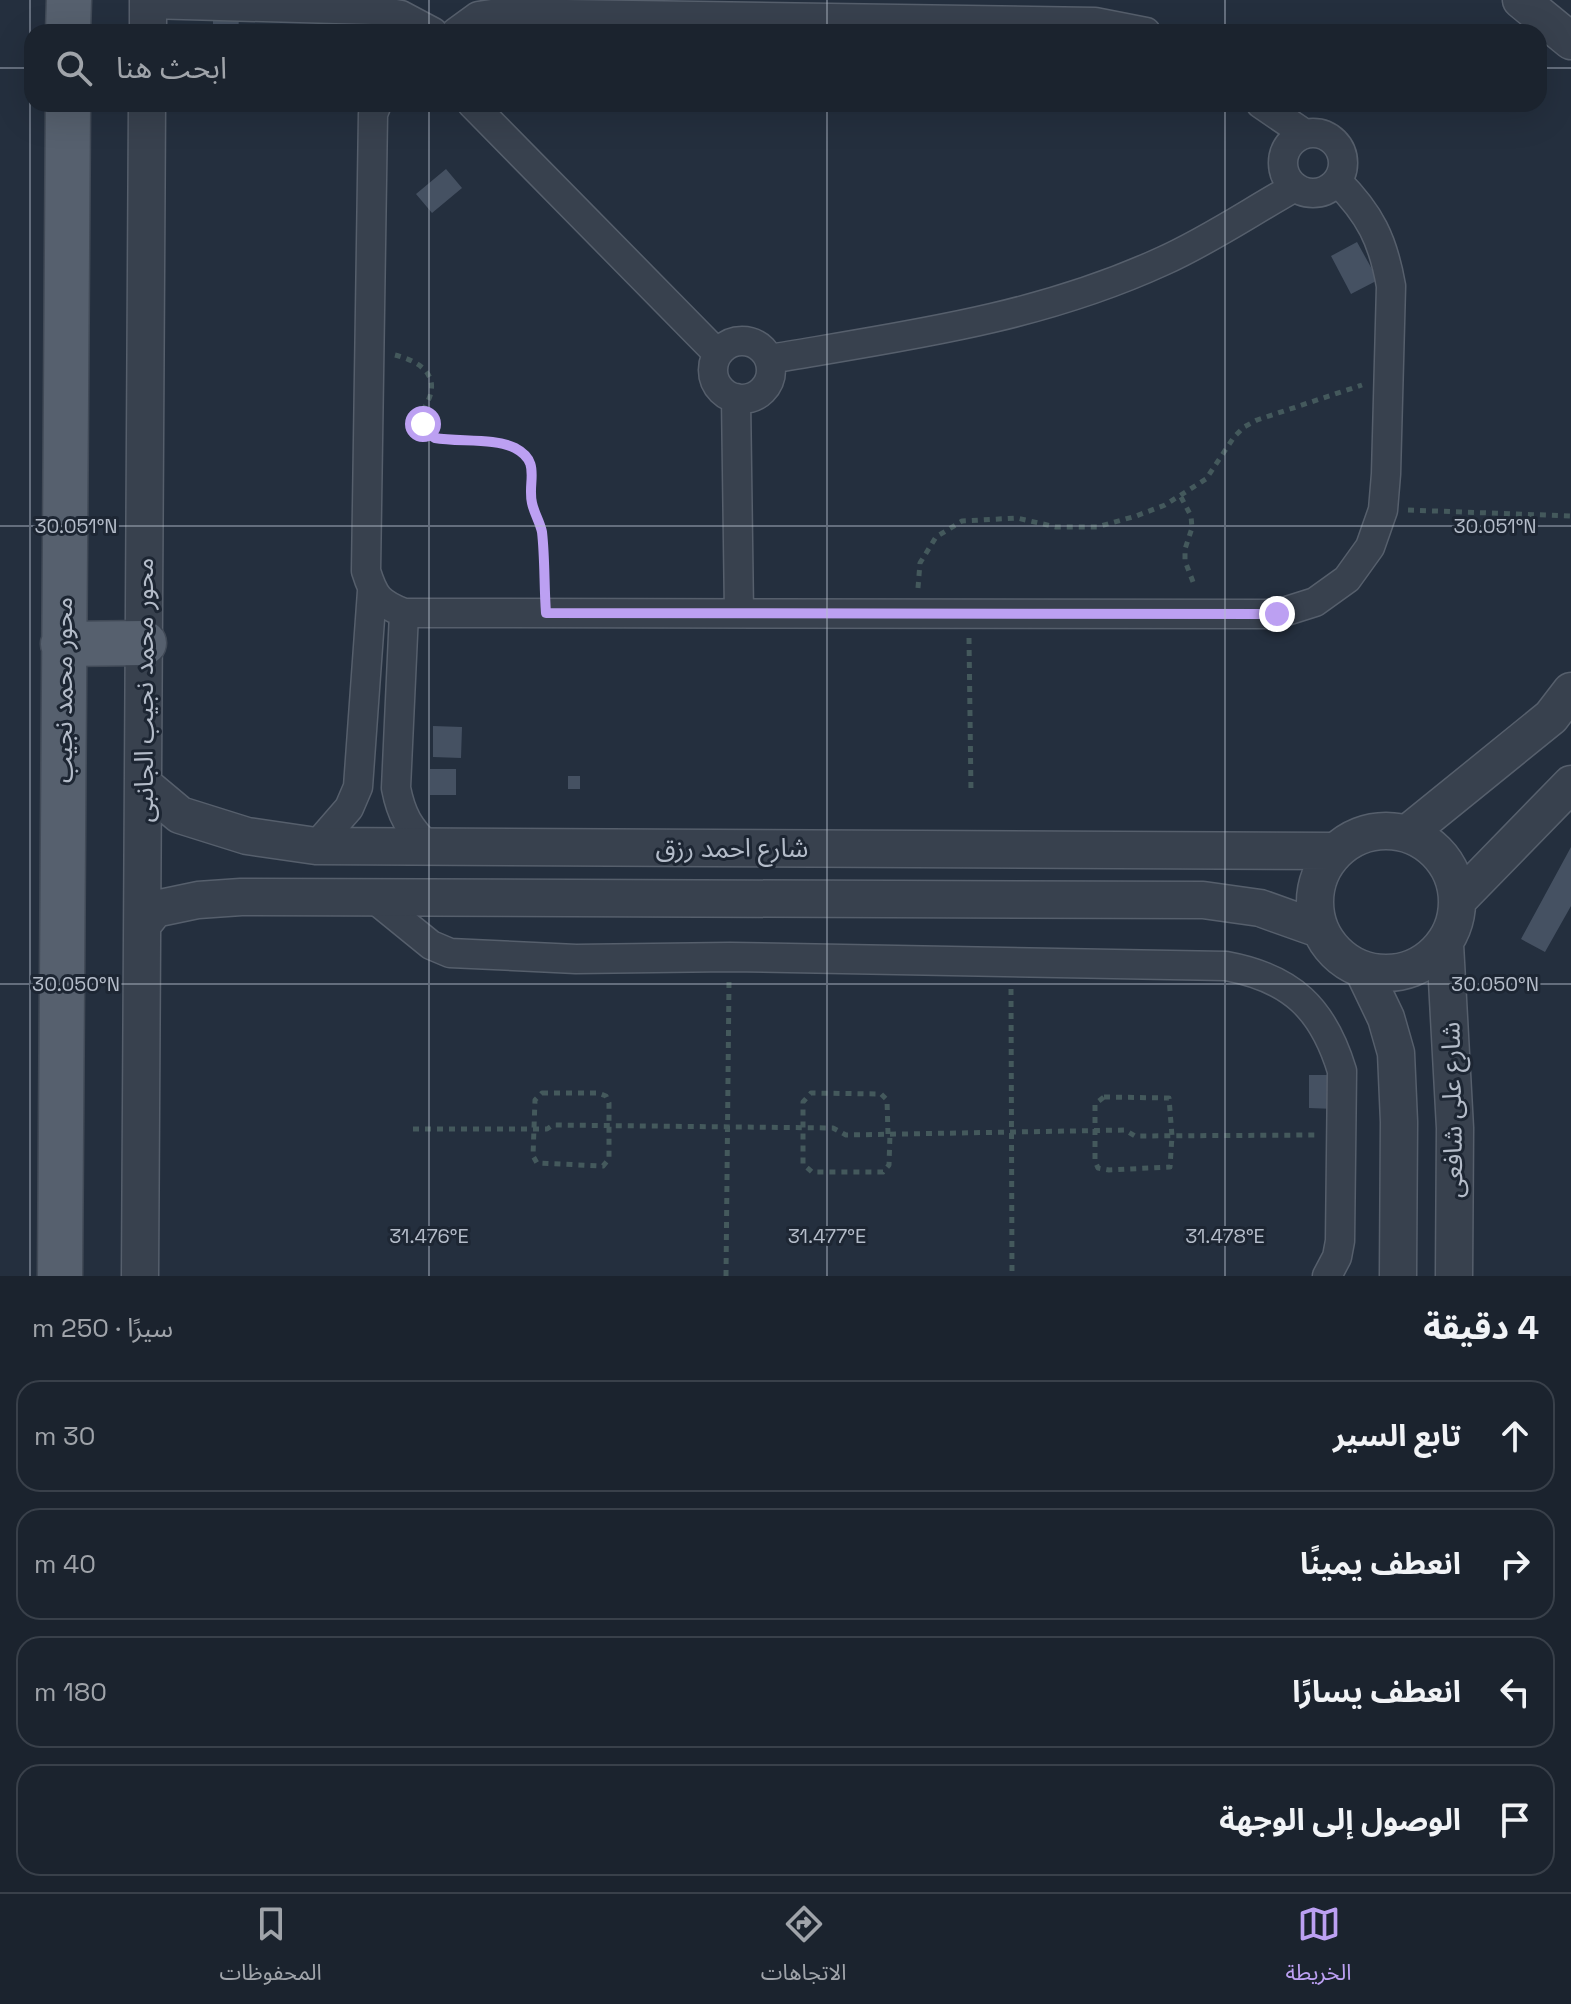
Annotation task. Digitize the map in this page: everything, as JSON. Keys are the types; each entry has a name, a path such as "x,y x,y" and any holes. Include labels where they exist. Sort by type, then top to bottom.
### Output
{"main road":[{"path":"68,24 69,0"},
{"name":"محور محمد نجيب","path":"60,1276 68,112"},
{"path":"63,644 144,643"}],"street":[{"path":"1521,0 1571,41"},
{"path":"148,12 373,10 401,15 418,24"},
{"path":"467,24 478,16 499,13 1105,24"},
{"name":"محور محمد نجيب الجانبى","path":"140,1276 147,112"},
{"path":"316,846 349,808 358,787 372,591 366,571 374,112"},
{"path":"480,112 717,353"},
{"path":"1273,112 1305,134"},
{"path":"1317,133 1329,137 1338,146 1343,158 1337,181 1322,191 1303,191 1295,187 1288,179 1283,157 1287,147 1305,134 1317,133"},
{"path":"372,591 386,606 404,613 1277,614 1315,602 1347,579 1370,547 1383,510 1391,286 1386,255 1374,227 1357,201 1337,181"},
{"path":"770,359 969,326 1074,295 1164,261 1295,187"},
{"path":"745,340 764,350 770,359 770,379 765,388 747,399 726,394 717,386 713,364 717,353 725,346 745,340"},
{"path":"736,398 739,613"},
{"path":"404,613 396,788 401,811 412,831 429,847"},
{"path":"1408,833 1551,717 1571,691"},
{"name":"شارع احمد رزق","path":"143,784 180,815 247,836 316,846 1335,851"},
{"path":"1459,899 1571,784"},
{"path":"1383,830 1408,833 1434,848 1452,871 1459,899 1455,923 1445,944 1422,964 1393,973 1363,970 1337,955 1319,929 1314,902 1319,874 1335,851 1357,836 1383,830"},
{"path":"372,897 431,945 450,953 576,959 730,957 1226,966 1253,971 1279,982 1302,999 1321,1020 1334,1044 1342,1071 1340,1241 1337,1257 1327,1276"},
{"name":"شارع احمد رزق","path":"143,924 155,909 198,900 372,897 1203,900 1260,908 1319,929"},
{"name":"شارع على شافعى","path":"1445,944 1455,1112 1454,1276"},
{"name":"شارع على شافعى","path":"1363,970 1386,1018 1396,1053 1399,1108 1398,1276"}],"path":[{"path":"370,348 410,359 421,365 428,374 432,386 421,414 427,433 435,438 504,444 516,448 525,456 532,467 532,503 542,529 546,613"},
{"path":"916,613 920,563 936,537 962,521 1017,518 1056,527 1097,527 1136,516 1181,497 1206,479 1244,427 1389,376"},
{"path":"1181,497 1187,506 1192,528 1185,549 1185,561 1206,614"},
{"path":"1383,510 1571,516"},
{"path":"969,613 971,792"},
{"path":"726,1276 730,957"},
{"path":"1011,962 1012,1276"},
{"path":"542,1093 598,1093 606,1096 609,1125 609,1159 603,1166 537,1163 533,1156 535,1100 542,1093"},
{"path":"811,1093 881,1094 887,1100 889,1134 889,1165 883,1172 812,1172 803,1164 803,1102 811,1093"},
{"path":"1104,1097 1166,1097 1171,1101 1172,1136 1170,1167 1098,1168 1095,1161 1095,1104 1104,1097"},
{"path":"413,1129 547,1129 553,1125 609,1125 833,1128 846,1135 1125,1130 1135,1136 1342,1135"}],"building":[{"path":"213,18 239,19 239,24 213,24"},
{"path":"446,169 462,188 432,213 416,194"},
{"path":"1357,242 1378,280 1351,294 1331,256"},
{"path":"433,726 462,727 461,758 433,757"},
{"path":"430,769 456,769 456,795 430,795"},
{"path":"568,776 580,776 580,789 568,789"},
{"path":"1571,847 1571,906 1545,952 1521,939"},
{"path":"1309,1075 1335,1075 1335,1109 1309,1108"}],"route":[{"path":"423,424 427,433 435,438 504,444 516,448 525,456 532,467 532,503 542,529 546,613 1277,614"}]}
